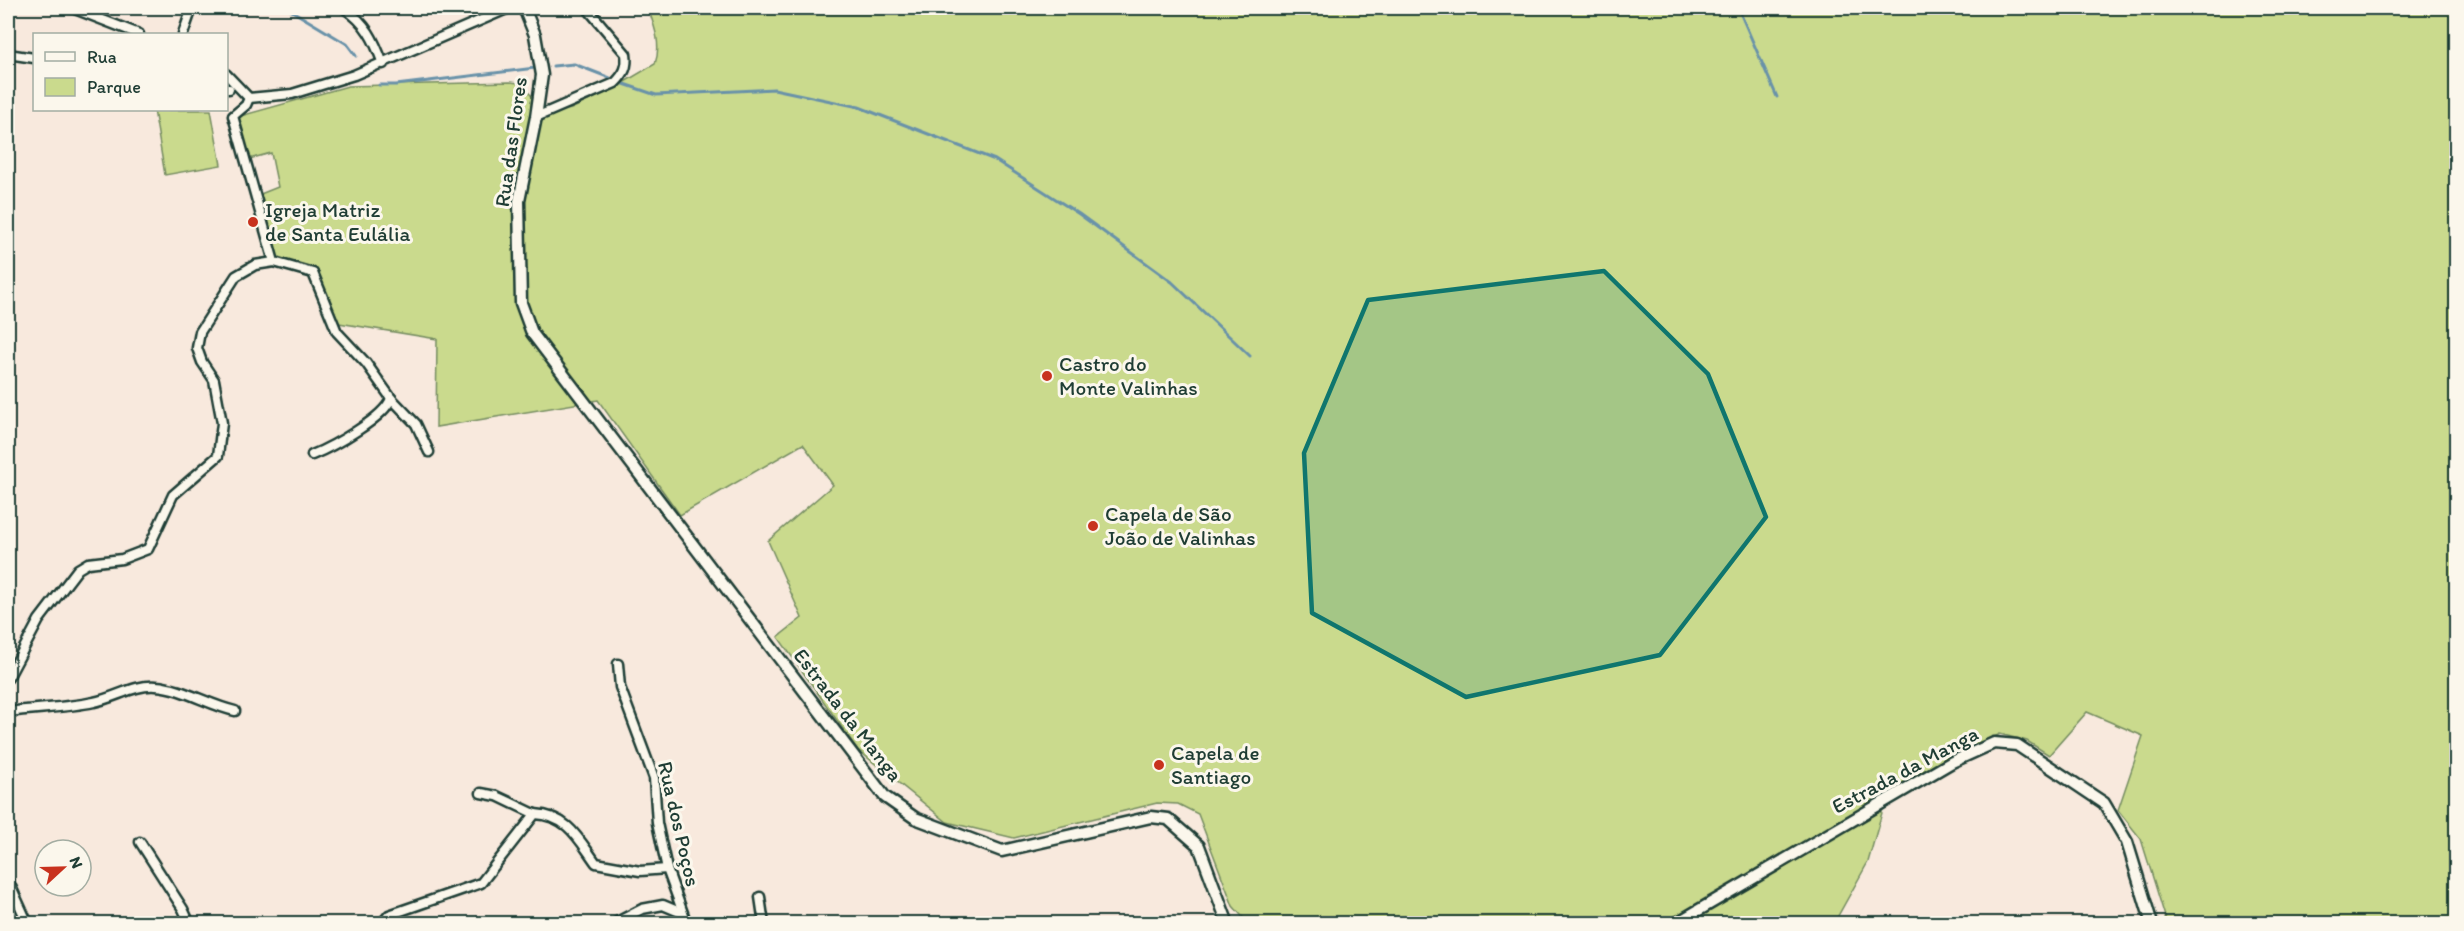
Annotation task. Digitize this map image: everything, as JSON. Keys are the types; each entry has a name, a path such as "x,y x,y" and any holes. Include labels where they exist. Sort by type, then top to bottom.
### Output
{"street":[{"path":"72,8 136,33"},
{"path":"183,33 192,8"},
{"path":"344,8 360,19 368,30 383,64"},
{"path":"249,98 292,94 383,64 509,8"},
{"name":"Rua das Flores","path":"524,8 535,34 542,75 519,201 521,303 532,333 610,436"},
{"path":"536,117 615,83 625,70 626,54 587,8"},
{"path":"8,54 33,58"},
{"path":"228,76 249,98"},
{"path":"249,98 246,105 233,116 274,262"},
{"path":"8,678 39,620 78,569 87,563 122,559 148,549 173,495 218,456 222,423 214,380 201,363 197,348 200,332 236,276 255,265 274,262 313,273 337,332 366,363 391,398 416,424 429,452"},
{"path":"312,455 329,448 380,414 389,406 391,398"},
{"name":"Estrada da Manga","path":"610,436 885,797 915,818 1002,851 1151,817 1168,819 1199,846 1228,924"},
{"name":"Rua dos Poços","path":"618,664 620,687 654,778 657,823 667,869 687,924"},
{"path":"8,712 94,702 136,688 154,686 174,689 220,708 234,711"},
{"name":"Estrada da Manga","path":"1675,924 1952,762 1994,743 2017,745 2104,803 2127,842 2152,924"},
{"path":"481,793 497,796 535,814 552,815 570,828 596,862 640,871 667,869"},
{"path":"386,924 384,921 389,915 481,883 535,814"},
{"path":"140,842 183,909 190,924"},
{"path":"8,880 28,924"},
{"path":"760,897 764,924"},
{"path":"613,924 642,909 663,905 682,913"}],"highlighted area":[{"path":"1604,271 1708,374 1766,517 1660,655 1466,697 1312,613 1304,453 1368,300"}],"green space":[{"path":"648,8 2456,8 2456,923 2167,923 2141,839 2118,810 2143,736 2087,712 2049,755 2027,741 2000,734 1940,763 1705,903 1885,802 1868,862 1834,923 1248,923 1233,906 1198,814 1178,804 1157,803 1014,838 947,822 858,750 778,637 802,618 768,541 833,485 803,444 680,515 598,400 436,427 437,339 339,323 315,271 277,260 258,195 278,187 271,153 249,159 237,117 348,86 510,82 519,83 543,107 560,111 571,109 611,90 655,64 657,42"},
{"path":"154,111 211,111 221,165 165,175"}],"waterway":[{"path":"287,8 347,44 356,56"},
{"path":"1738,8 1777,97"},
{"path":"553,66 574,64 610,78"},
{"path":"379,85 396,85 535,68"},
{"path":"624,84 656,95 774,89 859,107 995,160 1079,214 1172,282 1250,356"}],"place":[{"name":"Igreja Matriz de Santa Eulália","path":"253,222"},
{"name":"Castro do Monte Valinhas","path":"1047,376"},
{"name":"Capela de São João de Valinhas","path":"1093,526"},
{"name":"Capela de Santiago","path":"1159,765"}]}
